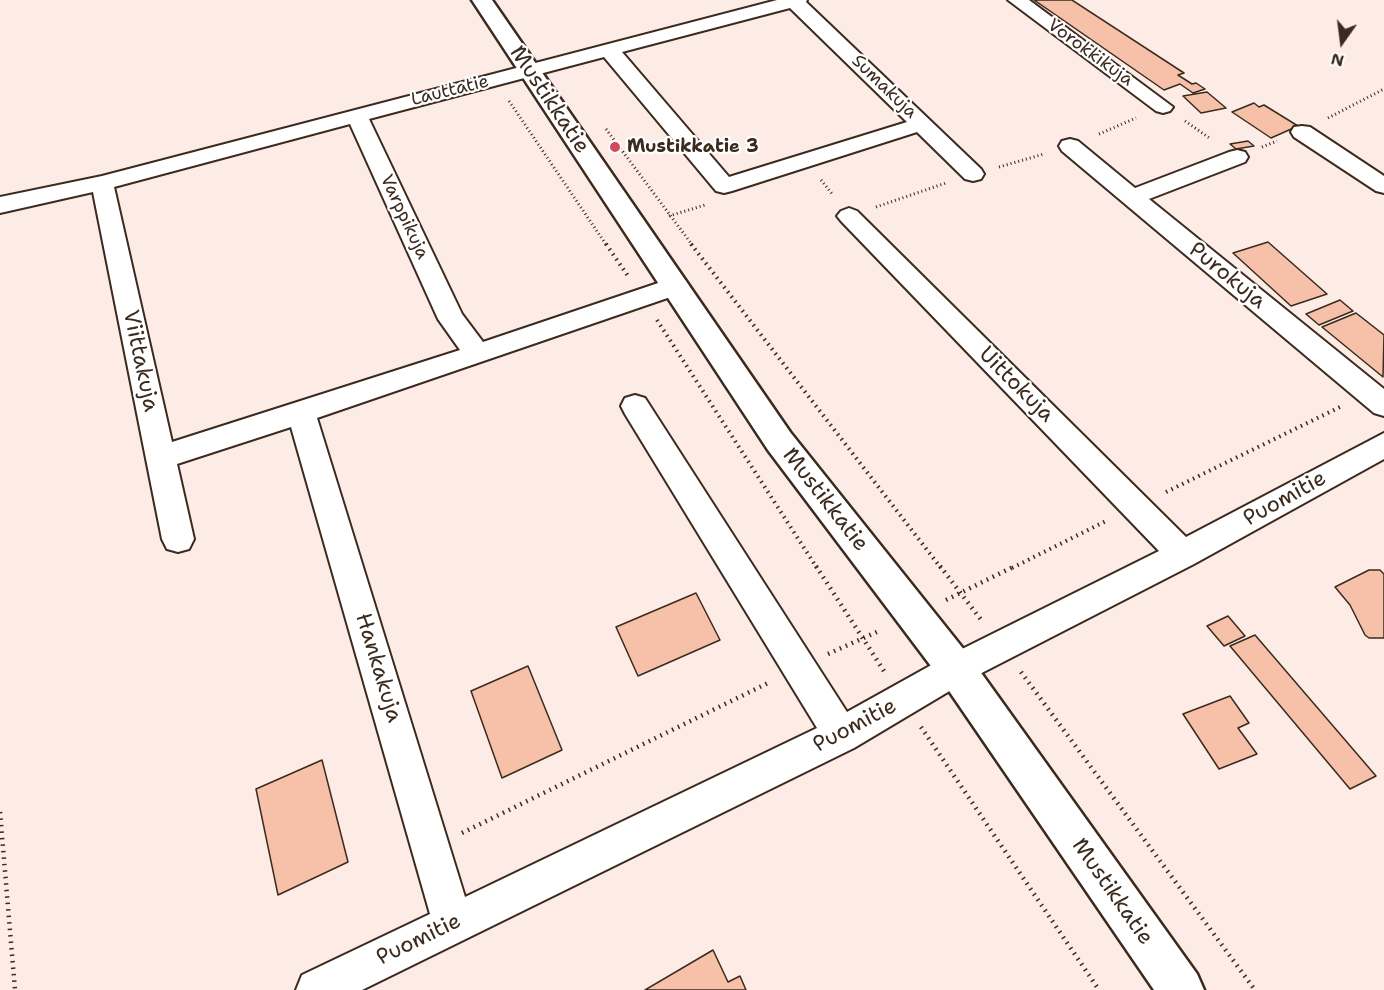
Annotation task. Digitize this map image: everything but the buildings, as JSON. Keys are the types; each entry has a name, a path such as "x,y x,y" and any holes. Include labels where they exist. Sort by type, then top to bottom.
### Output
{"street":[{"name":"Mustikkatie","path":"482,0 779,441 956,669 1181,990"},
{"name":"Vorokkikuja","path":"1017,0 1163,107"},
{"name":"Lauttatie","path":"0,205 102,183 796,1"},
{"name":"Sumakuja","path":"796,1 973,174"},
{"path":"609,50 724,186 922,124"},
{"name":"Varppikuja","path":"356,115 451,319 477,353"},
{"path":"1302,132 1384,186"},
{"name":"Purokuja","path":"1070,146 1384,405"},
{"path":"1132,198 1237,157"},
{"name":"Viittakuja","path":"102,183 178,539"},
{"name":"Uittokuja","path":"849,216 1183,554"},
{"path":"161,457 676,286"},
{"path":"635,406 841,735"},
{"name":"Hankakuja","path":"302,412 453,923"},
{"name":"Puomitie","path":"317,990 841,735 956,669 1183,554 1384,445"}],"path":[{"path":"494,80 642,297 903,700 1100,990"},
{"path":"1302,132 1384,89"},
{"path":"599,120 669,215 1002,646 1255,990"},
{"path":"0,812 15,990"}],"place":[{"name":"Mustikkatie 3","path":"615,147"}]}
